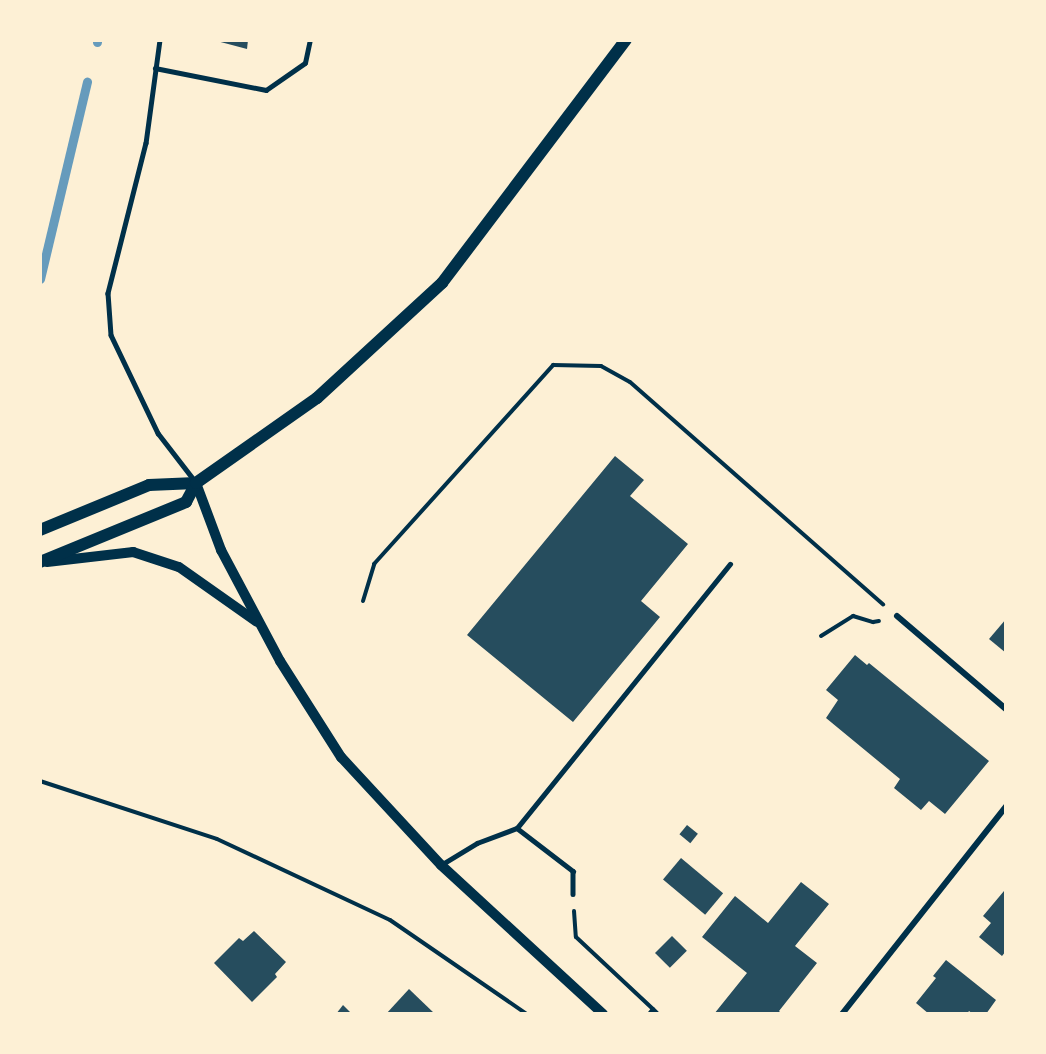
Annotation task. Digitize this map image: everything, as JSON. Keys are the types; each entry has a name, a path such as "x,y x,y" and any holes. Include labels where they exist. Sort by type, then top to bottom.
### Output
{"main road":[{"path":"40,562 186,502 196,483 317,398 442,283 626,40"},
{"path":"40,530 149,485 196,483"}],"street":[{"path":"196,483 221,550 260,624 280,661 341,757 441,865 603,1014"},
{"path":"40,562 133,552 179,567 260,624"},
{"path":"897,616 1005,709"},
{"path":"842,1014 1005,806"}],"lane":[{"path":"160,40 146,142 108,293 111,335 158,433 196,483"},
{"path":"155,68 266,90 305,63 310,40"},
{"path":"441,865 477,843 517,828 730,564"},
{"path":"517,828 573,871 573,894"}],"path":[{"path":"363,601 374,564 553,365 601,366 630,382 897,616"},
{"path":"821,636 853,616 873,622 897,616"},
{"path":"40,781 217,839 390,920 527,1014"},
{"path":"573,894 576,937 658,1014"},
{"path":"649,1014 653,1008"}],"building":[{"path":"213,40 248,40 247,49"},
{"path":"615,456 644,480 630,496 688,544 641,601 660,617 573,722 467,635"},
{"path":"1006,619 1006,653 989,639"},
{"path":"855,655 867,665 869,663 989,761 945,814 929,801 921,810 894,788 900,779 826,718 838,700 826,690"},
{"path":"687,825 698,834 690,843 679,834"},
{"path":"681,858 723,893 705,915 663,879"},
{"path":"801,882 829,904 795,946 817,963 779,1011 782,1014 714,1014 747,973 702,937 735,896 768,923"},
{"path":"1004,891 1006,951 1002,956 979,937 991,923 983,916"},
{"path":"254,931 286,962 275,974 277,977 252,1002 214,963 239,938 243,941"},
{"path":"672,936 687,951 670,968 655,953"},
{"path":"946,960 996,1000 986,1014 973,1014 969,1011 967,1014 929,1014 916,1003 936,978 933,976"},
{"path":"409,989 435,1014 386,1014"},
{"path":"343,1005 352,1014 336,1014"}],"waterway":[{"path":"40,279 87,82"}]}
